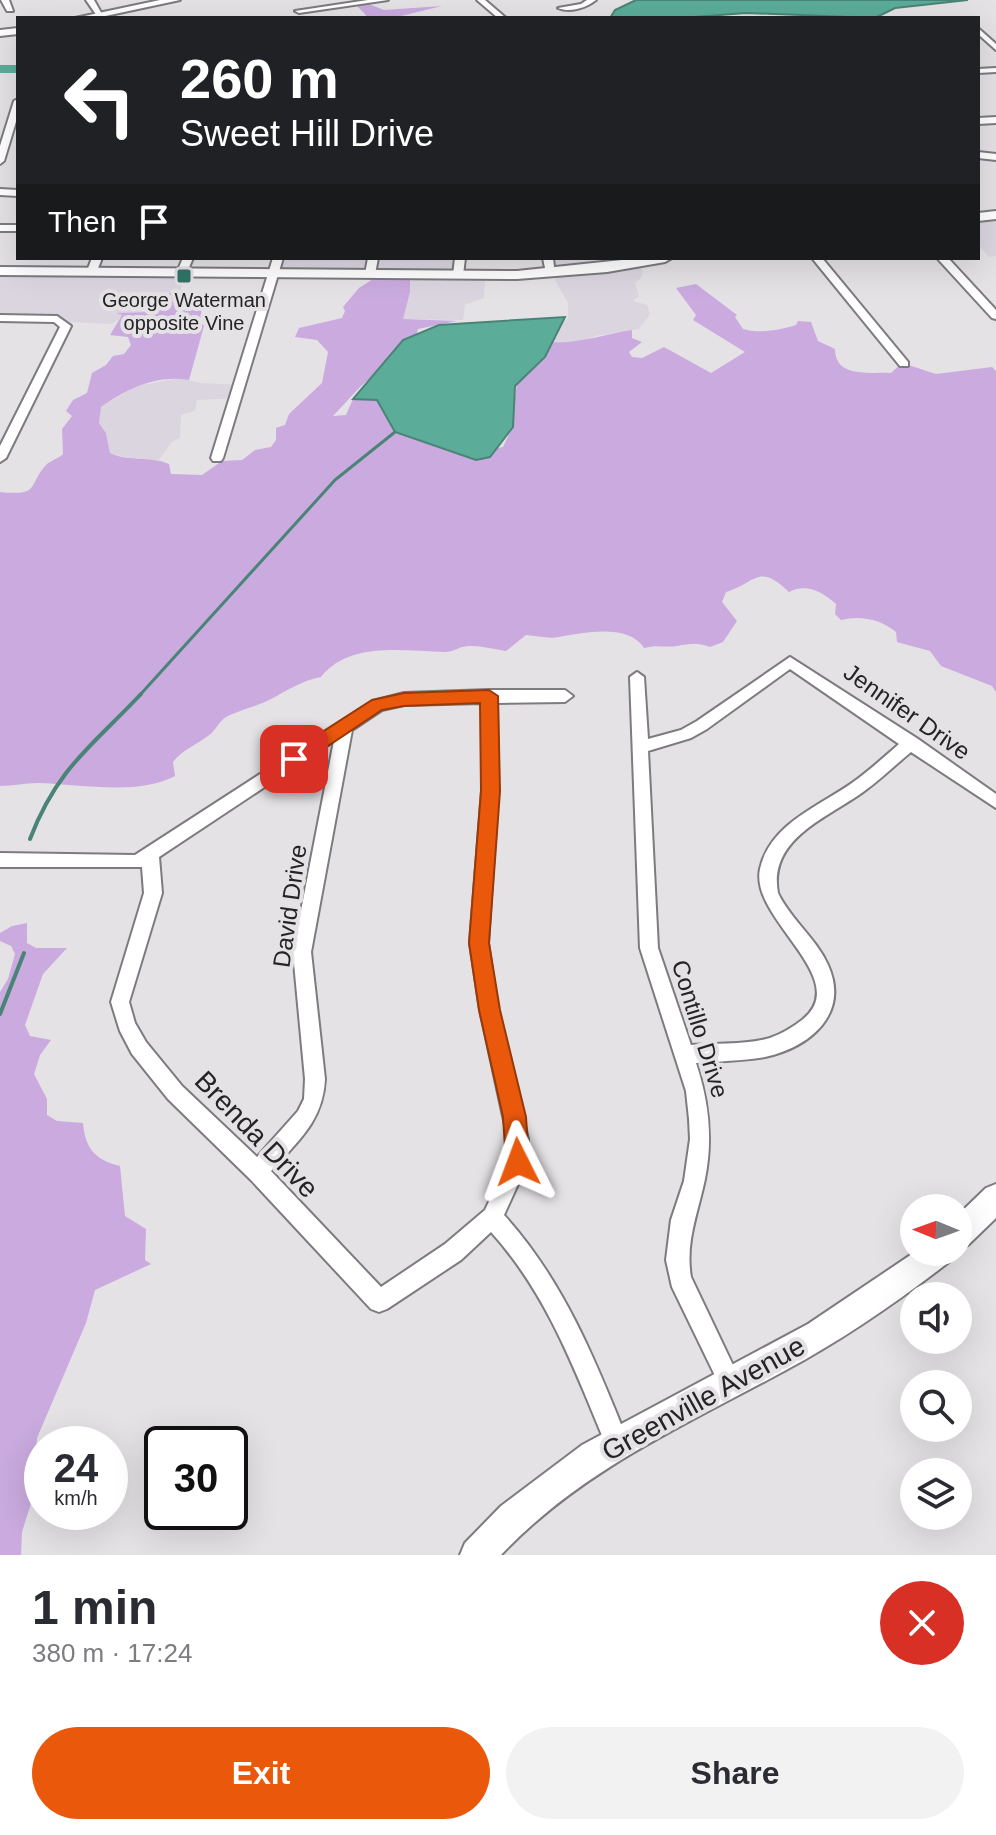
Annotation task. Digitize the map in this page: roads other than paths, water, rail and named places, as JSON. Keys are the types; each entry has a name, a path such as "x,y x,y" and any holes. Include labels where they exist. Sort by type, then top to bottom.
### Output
{"main road":[{"path":"90,16 175,0"},
{"path":"0,271 94,265 185,265 273,273 458,275 626,262"},
{"path":"972,1225 992,1211"},
{"name":"Greenville Avenue","path":"477,1555 564,1475 818,1335 888,1292 921,1266"}],"street":[{"path":"5,0 10,9"},
{"path":"90,0 100,14"},
{"path":"319,0 326,8"},
{"path":"299,11 384,0"},
{"path":"481,0 500,16"},
{"path":"551,0 572,16"},
{"path":"562,8 583,6 592,0"},
{"path":"980,32 996,48"},
{"path":"0,161 16,108"},
{"path":"217,458 277,260"},
{"path":"370,274 373,260"},
{"path":"458,275 460,260"},
{"path":"819,260 877,327 904,364"},
{"path":"944,260 996,316"},
{"path":"0,318 57,319 66,323 0,458"},
{"name":"Jennifer Drive","path":"640,747 686,734 702,725 790,662 996,802"},
{"name":"Contillo Drive","path":"637,677 649,948 696,1091 700,1139 694,1181 682,1220 679,1270 694,1310 730,1382"},
{"path":"489,696 490,791 479,943 489,1010 518,1139 518,1162 492,1217 530,1259 552,1297 588,1370 617,1444"},
{"path":"0,860 123,864 150,856 179,833 368,708 389,701 565,696"},
{"name":"David Drive","path":"257,1172 305,1118 314,1100 315,1079 302,952 345,725"},
{"path":"684,1055 769,1047 789,1039 822,1015 827,999 819,968 809,949 778,914 768,885 774,853 786,839 860,786 912,743"},
{"name":"Brenda Drive","path":"150,856 153,893 120,1002 122,1019 137,1047 200,1118 257,1172 332,1255 379,1301 453,1252 492,1217"}],"waterway":[{"path":"0,69 16,69"},
{"path":"139,696 335,480 395,432"},
{"path":"30,839 64,776 139,696"},
{"path":"0,1014 24,953"}],"place":[{"name":"George Waterman opposite Vine","path":"184,276"}]}
